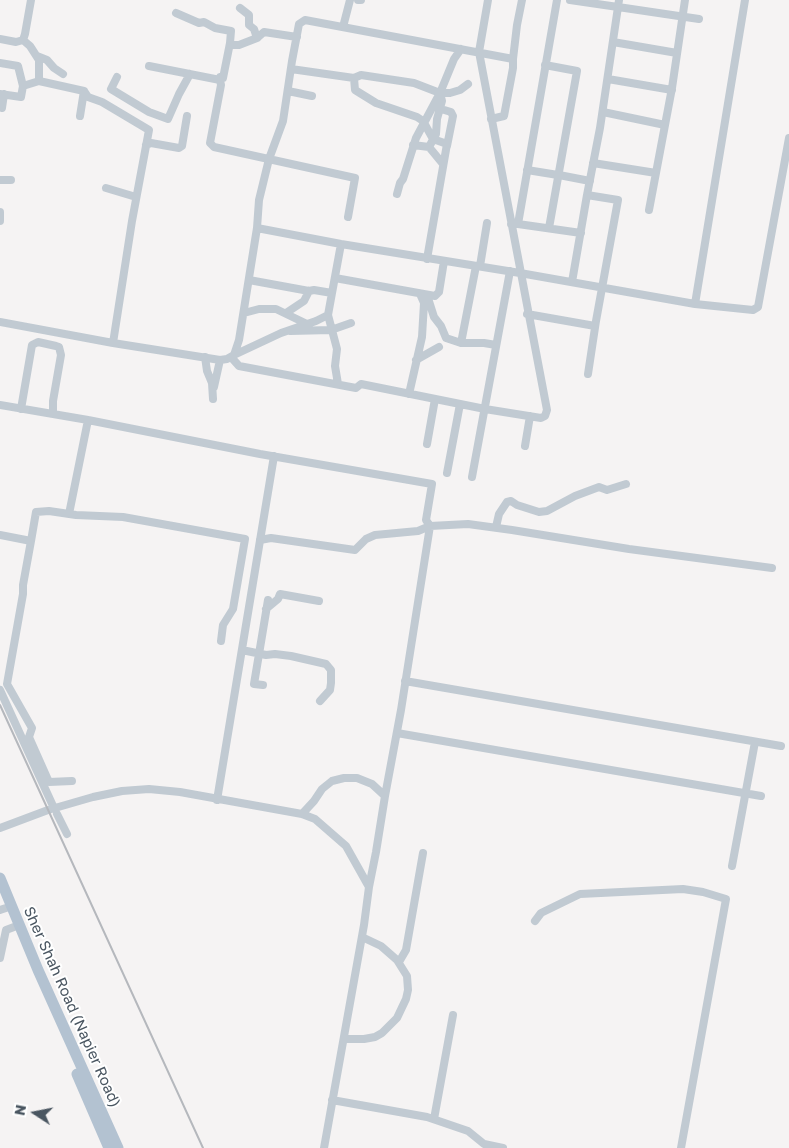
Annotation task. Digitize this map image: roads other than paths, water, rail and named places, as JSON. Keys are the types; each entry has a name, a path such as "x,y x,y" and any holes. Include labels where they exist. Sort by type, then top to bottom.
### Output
{"main road":[{"name":"Sher Shah Road (Napier Road)","path":"0,878 109,1148"},
{"name":"Sher Shah Road (Napier Road)","path":"0,893 3,909 36,971 118,1148"}],"street":[{"path":"23,40 31,0"},
{"path":"344,27 350,0"},
{"path":"232,356 239,366 356,388 361,384 485,409 541,418 545,416 547,410 520,273 514,224 491,119 479,52 488,0"},
{"path":"491,119 504,116 513,68 517,25 522,0"},
{"path":"514,224 527,170 557,0"},
{"path":"570,0 618,4 699,19"},
{"path":"649,210 672,90 686,0"},
{"path":"695,304 746,0"},
{"path":"572,282 586,195 603,112 618,4"},
{"path":"240,8 249,15 249,25 254,29 257,38"},
{"path":"149,66 220,80 220,77 223,78 231,31 215,28 204,22 199,23 176,13"},
{"path":"232,356 239,340 244,313 257,228 259,200 266,170 273,161 283,121 300,24 305,20 513,59"},
{"path":"230,43 238,45 257,38 264,32 297,37"},
{"path":"0,39 16,42 23,40"},
{"path":"23,40 30,46 39,60 40,81"},
{"path":"613,42 677,53"},
{"path":"397,194 413,145 440,93 454,59 461,49"},
{"path":"37,56 46,60 63,74"},
{"path":"0,63 18,66 23,86 21,97 2,94 2,108"},
{"path":"545,65 577,71 549,228"},
{"path":"291,69 354,78 361,75 414,83 440,93 450,94 468,84"},
{"path":"117,78 111,89 149,112 168,119 190,74"},
{"path":"354,78 355,90 376,103 424,121 434,139 447,144 447,146"},
{"path":"608,78 672,90"},
{"path":"220,80 221,85 210,143 214,147 356,178 348,217"},
{"path":"23,86 40,81 84,90 88,97 102,102 149,130 112,342"},
{"path":"80,116 84,90"},
{"path":"288,91 312,96"},
{"path":"429,147 434,139 437,128 442,101 440,93"},
{"path":"121,114 129,100"},
{"path":"428,258 443,164 453,116 451,112 440,109"},
{"path":"603,112 665,125"},
{"path":"146,145 151,143 179,148 182,146 187,116"},
{"path":"257,228 695,304 754,310 758,307 789,138"},
{"path":"413,145 429,147 443,164"},
{"path":"593,163 656,173"},
{"path":"527,170 590,180"},
{"path":"0,180 11,180"},
{"path":"106,188 136,198"},
{"path":"586,195 618,200 588,374"},
{"path":"0,212 0,221"},
{"path":"461,343 487,223"},
{"path":"514,224 581,234"},
{"path":"338,384 335,366 337,349 328,315 341,244"},
{"path":"335,278 423,294 438,294 444,261"},
{"path":"472,477 510,271"},
{"path":"249,280 309,291 332,293"},
{"path":"286,313 304,301 309,291"},
{"path":"423,294 446,338 461,343 496,345"},
{"path":"409,394 422,337 423,294"},
{"path":"244,313 259,309 276,309 307,324"},
{"path":"528,314 595,326"},
{"path":"0,322 220,360 328,315"},
{"path":"286,331 331,330 351,323"},
{"path":"21,409 32,345 38,342 59,347 61,355 53,414"},
{"path":"416,360 439,347"},
{"path":"245,350 248,367"},
{"path":"205,357 207,371 212,383 213,396 220,360"},
{"path":"427,444 435,399"},
{"path":"447,473 460,404"},
{"path":"0,405 432,484 426,520 430,526 397,733 324,1148"},
{"path":"525,446 530,416"},
{"path":"69,514 88,420"},
{"path":"217,800 274,456"},
{"path":"496,527 499,514 507,502 539,512 547,511 569,499 599,487 606,490 626,484"},
{"path":"72,780 49,782 29,737 32,728 7,684 36,512 48,511 123,517 245,539 233,609 224,625 220,641"},
{"path":"260,540 271,538 355,550 366,539 374,536 418,531 430,526 468,524 629,549 772,568"},
{"path":"0,535 31,541"},
{"path":"266,609 280,594 319,601"},
{"path":"262,685 254,684 268,600"},
{"path":"242,650 266,655 292,656 326,664 331,670 330,690 320,701"},
{"path":"405,680 781,746"},
{"path":"0,690 54,806"},
{"path":"397,733 761,796"},
{"path":"732,866 755,742"},
{"path":"302,814 322,789 332,781 344,778 357,778 372,784 385,796"},
{"path":"0,828 92,796 149,789 180,792 302,814 314,819 346,846 369,886"},
{"path":"57,814 67,834"},
{"path":"399,962 406,950 423,853"},
{"path":"534,921 541,913 580,894 683,889 703,892 726,899 681,1148"},
{"path":"0,958 6,930 14,927"},
{"path":"344,1040 374,1037 382,1033 397,1018 406,1000 409,981 404,969 381,946 362,937"},
{"path":"434,1120 453,1014"},
{"path":"332,1100 434,1120 468,1131 484,1144 503,1148"}],"railway":[{"path":"0,705 203,1148"}]}
